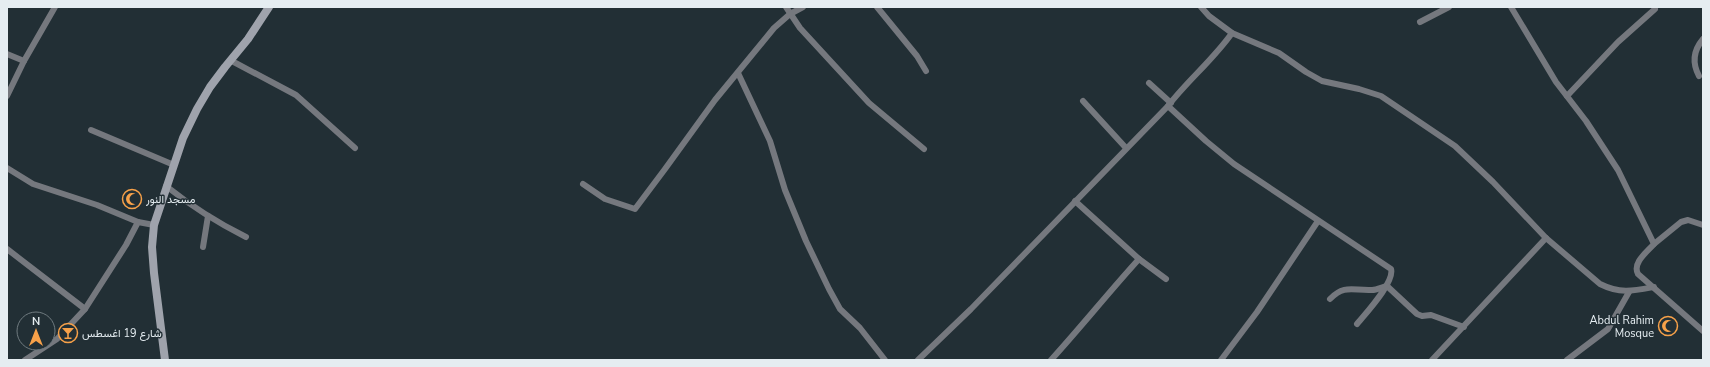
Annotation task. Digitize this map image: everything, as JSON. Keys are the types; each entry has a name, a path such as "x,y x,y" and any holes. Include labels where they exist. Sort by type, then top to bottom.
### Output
{"street":[{"path":"7,96 24,61 55,7"},
{"path":"165,360 152,247 154,224 183,138 197,109 210,87 248,39 269,7"},
{"path":"786,7 800,28 869,102 924,150"},
{"path":"583,184 605,199 634,209 666,170 715,100 774,28 790,14 803,7"},
{"path":"877,7 917,56 926,70"},
{"path":"1201,7 1209,16 1232,33 1274,50 1322,81 1359,89 1381,96 1398,107 1461,151 1493,182 1546,238 1600,284 1609,289 1629,292 1654,287"},
{"path":"1420,22 1449,7"},
{"path":"1511,7 1538,54 1618,170 1654,244"},
{"path":"1567,96 1618,42 1655,9"},
{"path":"918,360 971,309 1169,104 1222,47 1232,33"},
{"path":"1699,76 1694,68 1695,52 1703,40"},
{"path":"7,54 24,61"},
{"path":"230,60 296,95 355,148"},
{"path":"738,73 770,141 785,190 806,241 829,289 840,309 860,328 885,360"},
{"path":"1149,83 1206,141 1234,164 1391,269 1392,277 1387,286 1357,324"},
{"path":"1083,101 1126,148"},
{"path":"91,130 174,165"},
{"path":"7,168 33,184 97,205 138,222 154,224"},
{"path":"166,186 184,201 246,237"},
{"path":"1075,200 1140,259 1166,279"},
{"path":"203,247 208,216"},
{"path":"1703,225 1688,220 1681,222 1654,244 1636,265 1638,274 1703,331"},
{"path":"1221,360 1257,312 1318,221"},
{"path":"25,360 57,339 85,309 126,245 138,222"},
{"path":"1432,360 1464,328 1546,238"},
{"path":"7,249 85,309"},
{"path":"1051,360 1082,326 1114,286 1140,259"},
{"path":"1387,286 1417,314 1422,316 1431,315 1464,328"},
{"path":"1330,299 1340,291 1348,288 1371,290 1387,286"},
{"path":"1567,360 1608,329 1629,292"}],"place":[{"name":"مسجد النور","path":"132,199"},
{"name":"Abdul Rahim Mosque","path":"1668,326"},
{"name":"شارع 19 اغسطس","path":"68,333"}]}
